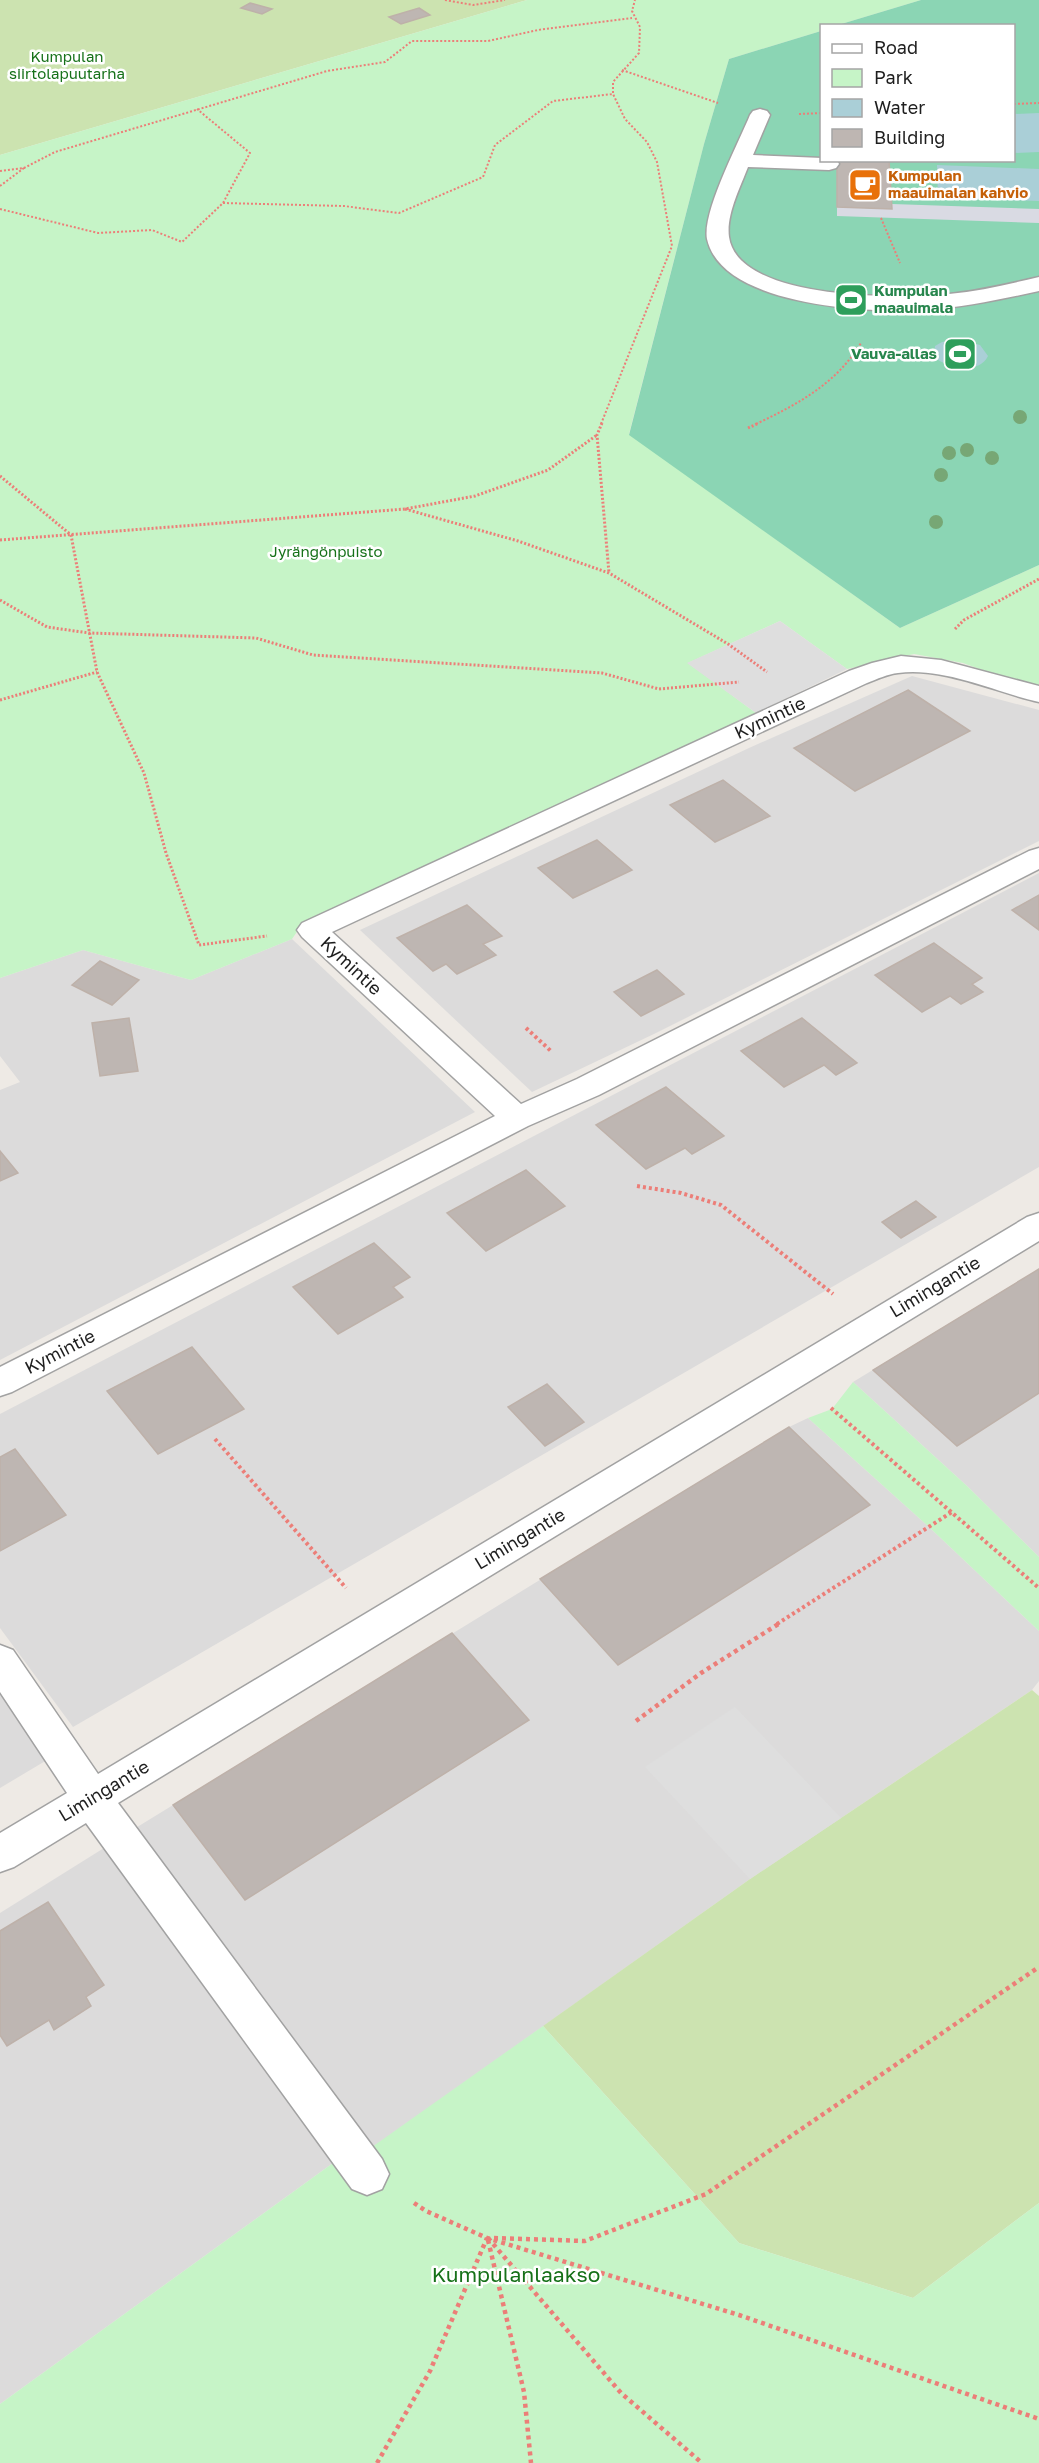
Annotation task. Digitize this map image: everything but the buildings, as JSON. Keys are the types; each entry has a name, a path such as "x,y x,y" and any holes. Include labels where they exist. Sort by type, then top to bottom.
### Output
{"street":[{"path":"760,115 718,225 718,239 722,251 730,262 744,273 785,291 813,297 878,304 950,302 1039,284"},
{"path":"744,155 820,157"},
{"name":"Kymintie","path":"0,1383 517,1119 312,930 858,676 906,664 928,666 1039,694"},
{"path":"517,1119 588,1087 1039,857"},
{"name":"Limingantie","path":"0,1854 1039,1225"},
{"path":"0,1661 124,1845 367,2174"}],"path":[{"path":"445,0 473,5 505,0"},
{"path":"609,573 597,435 672,246 657,162 647,142 625,119 613,94 613,82 639,53 640,27 632,18 631,6 635,0"},
{"path":"0,186 24,168 55,152 327,71 385,62 412,41 488,41 538,30 632,18"},
{"path":"622,70 716,103"},
{"path":"223,203 344,206 399,213 483,177 495,145 553,101 613,94"},
{"path":"1015,104 1039,103"},
{"path":"0,209 98,232 152,230 182,242 223,203 250,153 197,110"},
{"path":"0,171 24,168"},
{"path":"748,428 807,398 827,385 855,353 878,304"},
{"path":"0,540 405,508 475,496 548,470 597,435"},
{"path":"0,476 71,535 97,672 144,773 166,853 199,945 312,930"},
{"path":"405,508 518,541 609,573 728,644 773,676 761,678"},
{"path":"928,666 936,650 964,620 1039,579"},
{"path":"0,600 47,627 89,633 256,638 313,655 602,672 659,689 750,680"},
{"path":"0,700 97,672"},
{"path":"637,1186 681,1193 721,1205 828,1289"},
{"path":"793,1374 1039,1588"},
{"path":"215,1439 337,1575 373,1628"},
{"path":"636,1722 701,1673 952,1512"},
{"path":"487,2238 585,2241 706,2194 1039,1967"},
{"path":"367,2174 426,2211 487,2238 739,2315 1039,2419"},
{"path":"377,2463 430,2371 487,2238"},
{"path":"487,2238 524,2392 531,2463"},
{"path":"487,2238 621,2393 702,2463"}],"shaded area":[{"path":"892,204 1039,209 1039,223 837,216 837,207 891,209"},
{"path":"780,621 847,669 756,713 687,663"},
{"path":"912,676 1039,710 1039,841 656,1033 532,1092 360,930 749,748"},
{"path":"1039,873 1039,1167 73,1727 0,1628 0,1414"},
{"path":"292,939 475,1112 0,1360 0,1090 20,1082 0,1056 0,978 83,950 191,980"},
{"path":"1039,1269 1039,1557 967,1486 853,1382"},
{"path":"808,1418 929,1527 1039,1631 1039,1681 1032,1690 750,1879 372,2148 134,1829 789,1427"},
{"path":"0,1687 52,1757 0,1788"},
{"path":"735,1707 841,1818 750,1879 645,1767"},
{"path":"104,1848 333,2163 0,2404 0,1913"}],"green space":[{"name":"Kumpulan siirtolapuutarha","path":"0,0 527,0 0,155"},
{"name":"Jyrängönpuisto","path":"527,0 921,0 841,24 820,24 820,31 729,59 704,144 629,434 900,628 1039,565 1039,687 1004,678 963,663 914,654 847,669 780,621 688,663 756,713 303,923 292,939 191,980 83,950 0,978 0,155"},
{"name":"Kumpulan maauimala","path":"921,0 1039,0 1039,565 900,628 629,435 704,144 729,59 820,31 820,162 1015,162 1015,24 841,24"},
{"path":"853,1382 967,1486 1039,1557 1039,1631 929,1527 808,1418 832,1409"},
{"path":"1032,1690 1039,1696 1039,2203 913,2298 739,2243 543,2026 750,1879"},
{"name":"Kumpulanlaakso","path":"134,1829 372,2147 543,2026 739,2243 913,2298 1039,2203 1039,2463 0,2463 0,2404 333,2163 104,1848"}],"water":[{"path":"1039,113 1039,152 1015,153 1015,114"},
{"path":"937,165 1039,169 1039,201 938,198"},
{"name":"Vauva-allas","path":"961,340 980,345 988,356 984,362 978,366 962,368 954,367 934,357 935,346 942,342"}],"place":[{"name":"Kumpulan maauimalan kahvio","path":"865,185"},
{"name":"Kumpulan maauimala","path":"851,300"},
{"name":"Vauva-allas","path":"960,354"}]}
